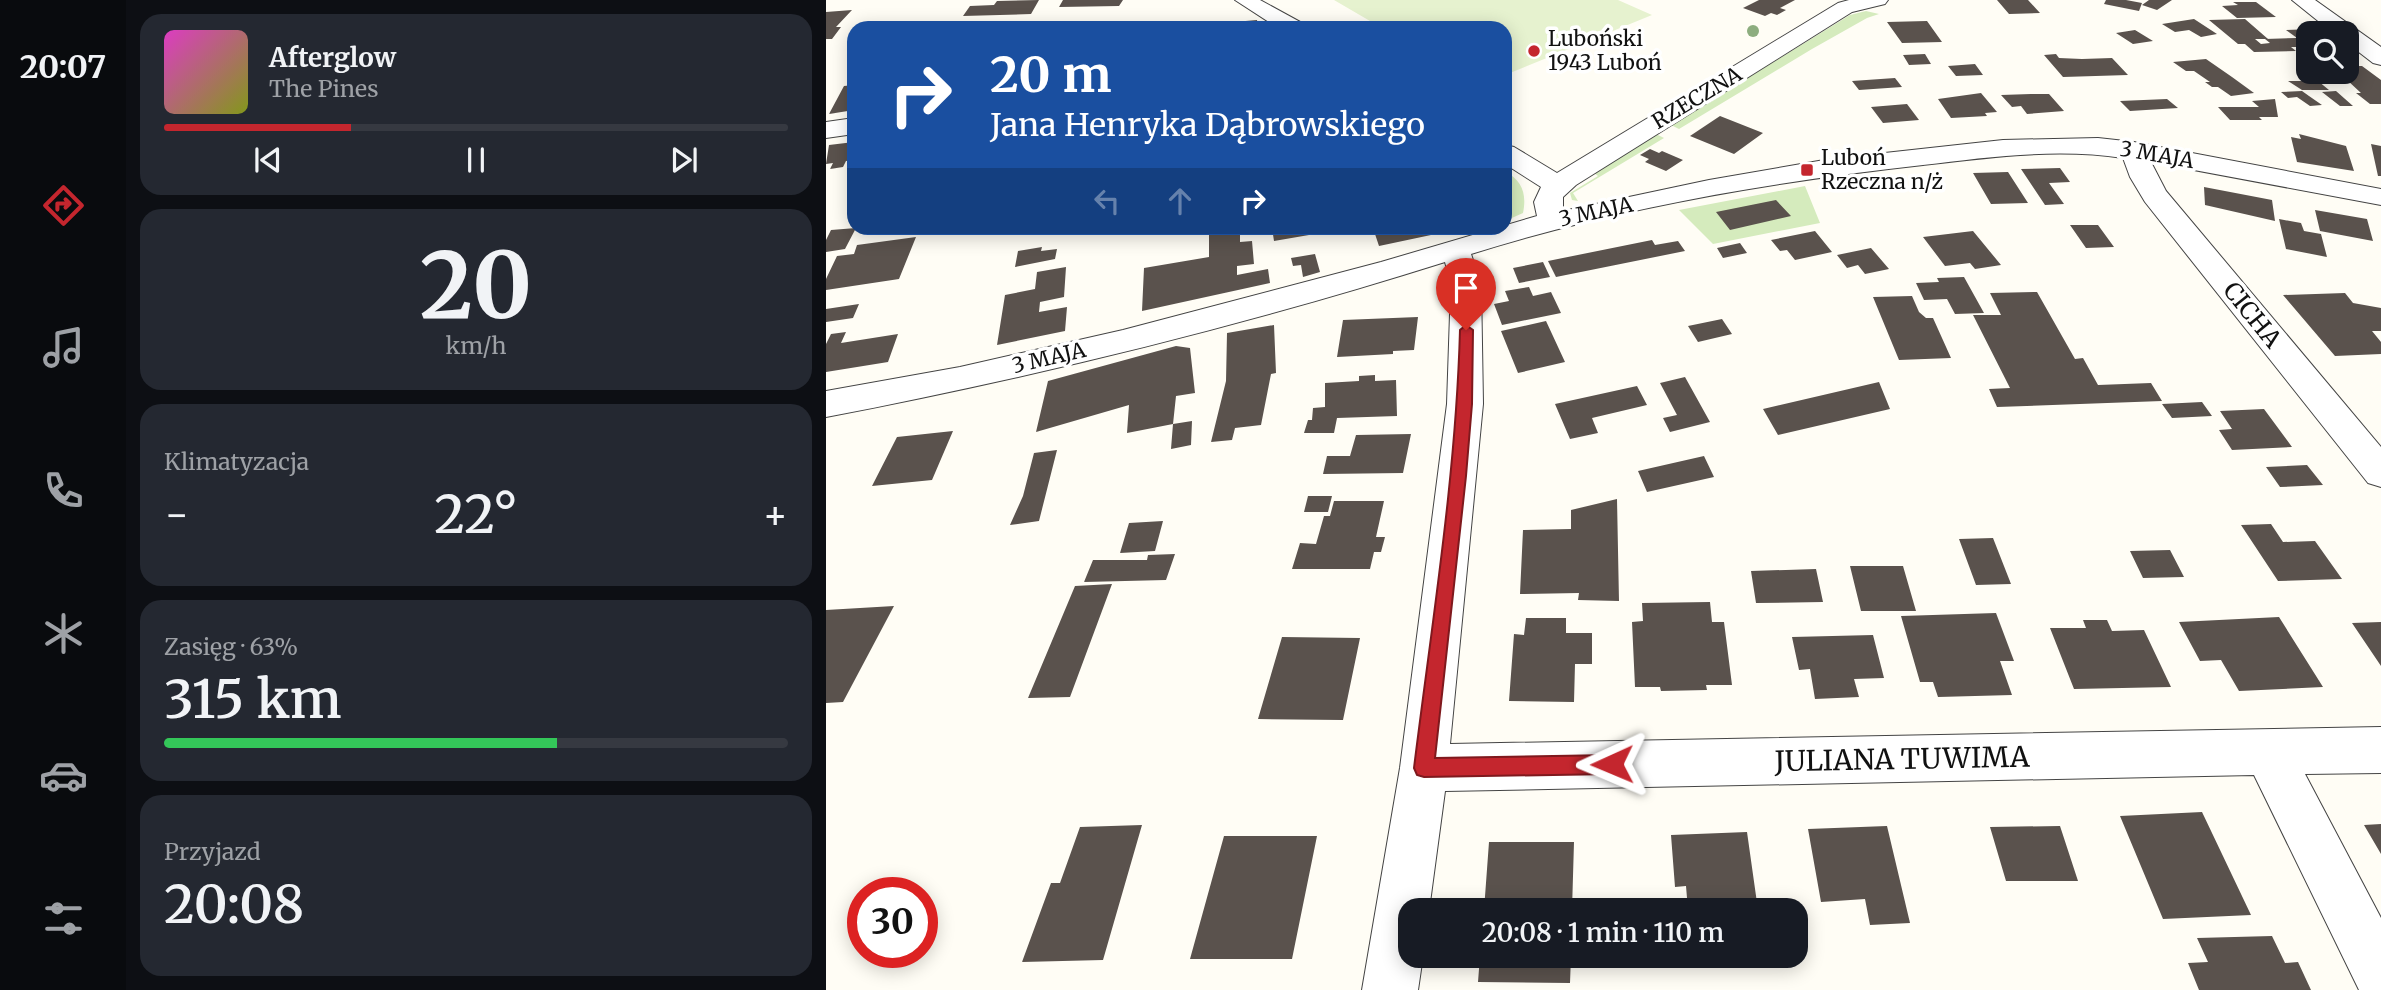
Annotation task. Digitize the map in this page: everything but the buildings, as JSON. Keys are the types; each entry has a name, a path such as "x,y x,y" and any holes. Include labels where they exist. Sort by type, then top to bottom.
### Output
{"street":[{"path":"1245,0 1282,21"},
{"name":"RZECZNA","path":"1557,185 1845,8 1878,0"},
{"path":"2302,0 2381,58"},
{"path":"826,130 847,127"},
{"name":"3 MAJA","path":"1512,233 1554,221 1758,178 1878,161 2049,146 2134,150 2381,197"},
{"name":"CICHA","path":"2134,150 2143,177 2155,196 2381,473"},
{"path":"1512,157 1557,185 1546,200 1548,212 1554,221"},
{"name":"3 MAJA","path":"830,411 1123,341 1371,275 1505,235"},
{"path":"1390,990 1424,768 1465,404 1466,284 1459,259 1452,250"},
{"name":"JULIANA TUWIMA","path":"1424,768 2381,750"},
{"path":"2267,752 2381,975"}],"green space":[{"name":"Luboński 1943 Luboń","path":"1334,0 1618,0 1652,15 1512,72 1512,21 1370,21"},
{"path":"1866,11 1879,14 1812,49 1679,129 1671,125 1850,15"},
{"path":"1656,134 1664,138 1573,193 1578,201 1572,200 1570,193 1598,176 1594,173"},
{"path":"1512,176 1522,188 1523,213 1512,218"},
{"path":"1805,186 1820,223 1713,244 1679,210"}],"place":[{"name":"Luboński 1943 Luboń","path":"1534,51"},
{"name":"Luboń Rzeczna n/ż","path":"1807,170"}],"route":[{"path":"1466,330 1465,404 1459,476 1424,768 1612,764"}]}
